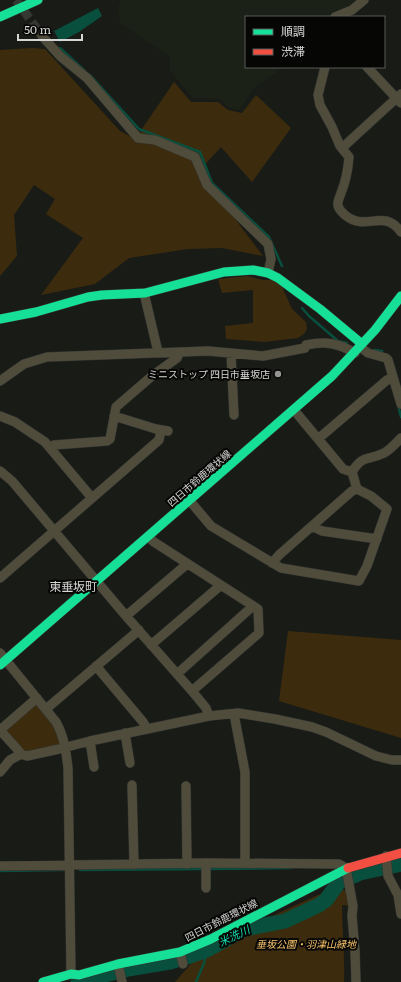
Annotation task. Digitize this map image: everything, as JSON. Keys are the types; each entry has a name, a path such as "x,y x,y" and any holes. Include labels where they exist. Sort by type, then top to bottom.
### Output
{"main road":[{"path":"0,17 38,0"},
{"path":"0,319 36,312 93,296 144,293 160,290 210,274 230,271 245,271 268,273 277,277 302,296 359,348"},
{"name":"四日市鈴鹿環状線","path":"2,659 97,581 332,376 359,348 401,296"},
{"name":"四日市鈴鹿環状線","path":"43,982 71,974 79,975 118,965 181,957 211,939 346,870 386,859 401,853"}],"street":[{"path":"337,16 352,10 364,0"},
{"path":"42,36 60,56 87,78 138,138 156,140 195,157 207,186 268,244 271,259 268,273"},
{"path":"325,68 318,98 320,105 342,148 349,157 346,181 338,202 339,209 351,220 356,222 361,223 383,220 396,226 401,232"},
{"path":"342,148 400,99 368,68"},
{"path":"144,293 158,352"},
{"path":"0,381 24,364 48,357 208,351 263,356 305,348 306,345 321,342 346,348 359,348 368,353 386,358 388,360 401,404"},
{"path":"50,448 54,445 107,441 110,439 116,407 152,376 177,358 180,352"},
{"path":"231,352 234,414"},
{"path":"318,439 393,376"},
{"path":"294,410 343,469 352,472"},
{"path":"0,416 26,428 44,442 92,498"},
{"path":"0,578 159,440 164,431 114,416"},
{"path":"190,501 212,526 281,568 359,581 367,566 387,510 371,496 357,489 352,472 362,459 384,453 401,438"},
{"path":"0,471 12,481 126,616 192,691 206,708 209,716"},
{"path":"272,563 279,555 352,491 357,489"},
{"path":"312,526 322,531 377,539"},
{"path":"148,536 154,542 187,564 258,609 259,633 192,691"},
{"path":"126,616 187,564"},
{"path":"151,645 221,585"},
{"path":"177,674 253,606"},
{"path":"46,709 138,630"},
{"path":"2,659 56,722 62,732 66,747 68,768 71,974"},
{"path":"96,666 143,722 147,729"},
{"path":"37,698 0,730 21,754 27,756 90,740 209,716 234,714 275,719 312,726 376,756 392,760 401,760"},
{"path":"234,714 245,772 245,863"},
{"path":"125,733 130,763"},
{"path":"90,740 94,766"},
{"path":"0,772 10,760 21,754"},
{"path":"132,785 134,865"},
{"path":"186,786 187,864"},
{"path":"386,859 388,876 398,894 401,914"},
{"path":"0,866 187,864 206,867 245,863 339,864 346,870 350,884 353,906 352,916 356,982"},
{"path":"206,867 206,888"},
{"path":"118,965 121,979"}],"shaded area":[{"path":"121,0 361,0 335,16 245,16 245,68 283,68 255,87 239,110 229,108 219,99 192,97 169,70 170,57 120,23 118,8"},
{"path":"98,8 102,16 79,32 60,42 54,31"}],"green space":[{"path":"32,48 45,49 120,131 135,139 174,82 191,102 218,102 228,110 242,113 256,95 291,128 252,182 221,147 199,171 263,256 222,248 188,249 129,258 95,284 41,295 83,238 46,214 55,199 34,185 14,215 17,256 0,276 0,50"},
{"path":"247,276 263,280 279,280 292,309 306,322 307,329 304,334 298,338 264,342 226,339 225,326 253,323 253,290 222,293 218,279"},
{"path":"288,631 401,640 401,738 279,701"},
{"path":"33,705 38,705 52,724 60,742 58,746 26,752 22,750 6,732 6,728"},
{"name":"垂坂公園・羽津山緑地","path":"334,880 341,890 349,890 351,906 342,905 344,982 175,982 196,958 218,939 243,926 270,917 320,894 328,889"}],"waterway":[{"path":"60,48 85,71"},
{"path":"90,75 139,129 200,152 212,183 269,237 282,266"},
{"path":"302,308 338,341 347,343"},
{"path":"375,350 382,351"},
{"path":"398,405 401,417"},
{"name":"米洗川","path":"78,982 128,969 170,962 207,950 245,929 285,921 319,905 326,900 339,882 360,873 401,864"},
{"path":"208,869 291,868"},
{"path":"80,870 203,869"},
{"path":"0,871 64,870"},
{"path":"196,982 204,963 207,950"}],"tunnel":[{"path":"16,0 42,36"}],"traffic: fast":[{"path":"0,17 38,0"},
{"path":"0,319 36,312 88,297 145,293 224,272 253,270 268,273 278,278 320,309 362,344"},
{"path":"0,665 332,376 375,330 401,296"},
{"path":"43,982 71,974 79,975 118,964 180,952 211,939 348,868"}],"traffic: jam":[{"path":"348,868 401,853"}],"place":[{"name":"ミニストップ 四日市垂坂店","path":"278,374"}],"district":[{"name":"東垂坂町","path":"73,587"}]}
